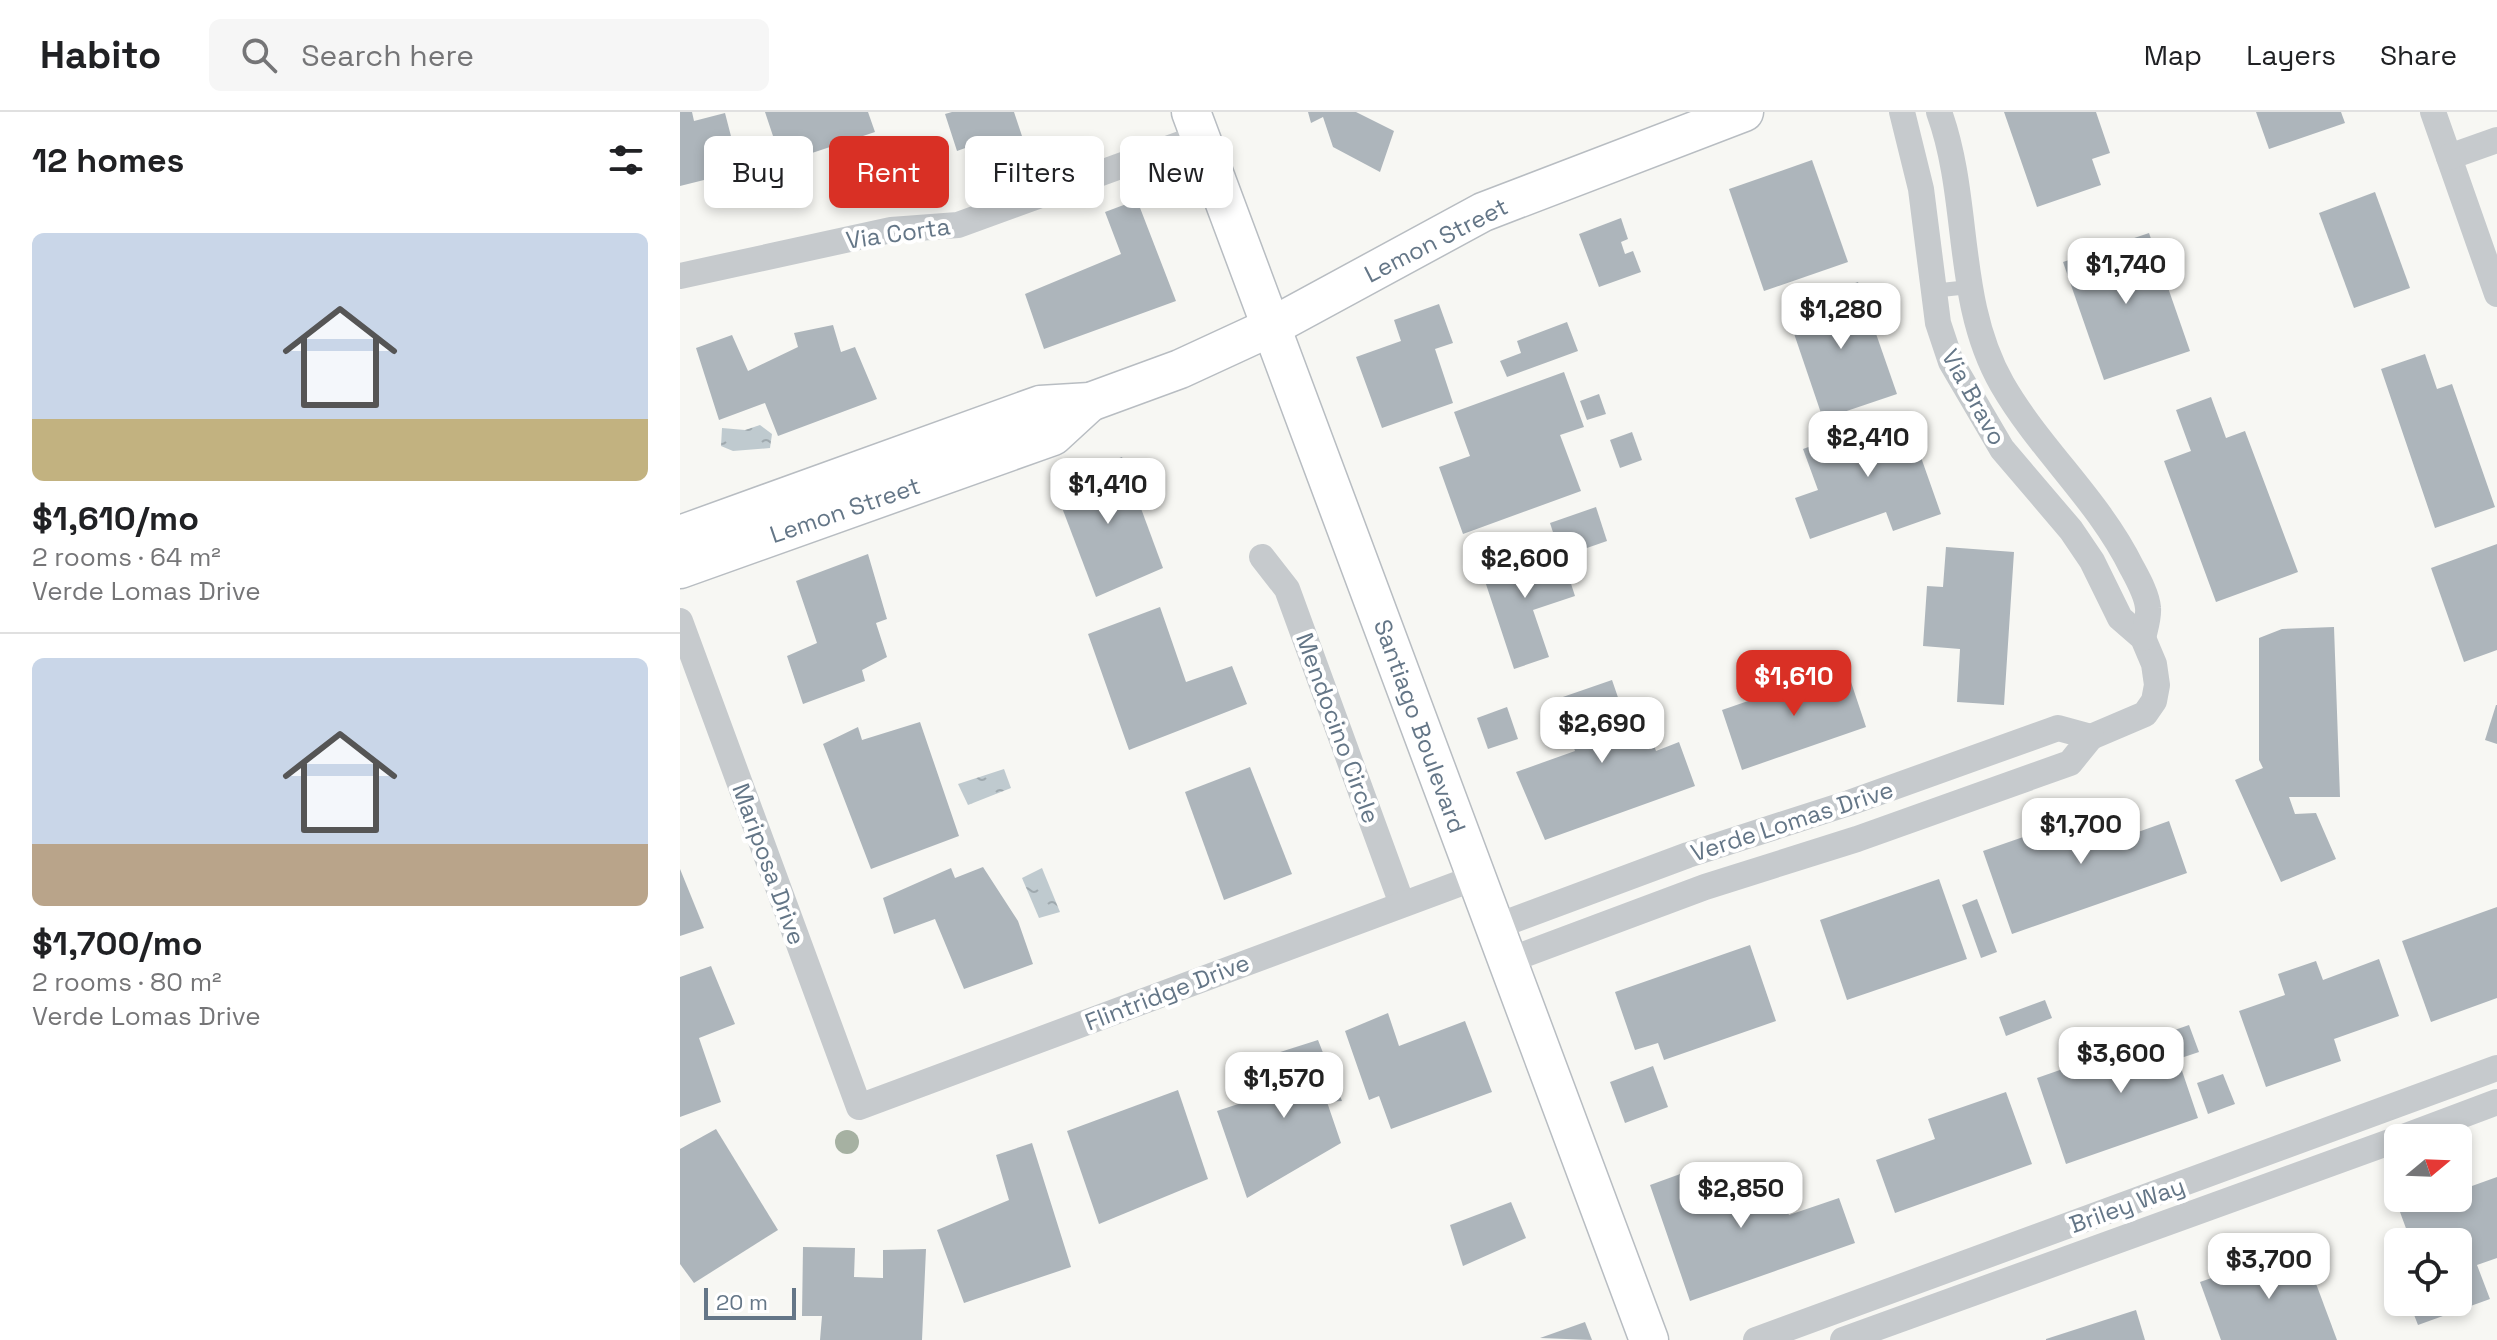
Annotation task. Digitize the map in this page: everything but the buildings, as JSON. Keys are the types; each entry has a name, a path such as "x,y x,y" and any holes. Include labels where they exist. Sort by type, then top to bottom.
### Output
{"street":[{"name":"Lemon Street","path":"680,535 1040,405 1090,402 1166,374 1271,327 1483,212 1744,112"},
{"name":"Via Bravo","path":"1902,112 1921,189 1938,323 1951,362 1995,438 2096,506 2137,578 2148,608 2143,638"},
{"name":"Via Bravo","path":"1939,112 1957,181 1969,287 1985,346 2040,467 2120,618 2143,638 2154,664 2157,685 2154,701"},
{"path":"2433,112 2497,294"},
{"name":"Santiago Boulevard","path":"1195,124 1649,1340"},
{"name":"Via Corta","path":"680,276 891,230 958,225 1195,124"},
{"path":"2449,157 2497,140"},
{"name":"Lemon Street","path":"680,569 1053,436 1090,402"},
{"name":"Mendocino Circle","path":"1262,557 1287,589 1402,904"},
{"name":"Mariposa Drive","path":"680,621 859,1107"},
{"name":"Verde Lomas Drive","path":"1501,944 1705,887 1857,839 2070,763 2091,737 2145,714 2154,701"},
{"name":"Verde Lomas Drive","path":"1501,944 1688,855 1849,803 2058,728 2091,737"},
{"name":"Flintridge Drive","path":"859,1107 1477,877"},
{"name":"Briley Way","path":"1756,1340 2497,1068"},
{"name":"Briley Way","path":"2437,1124 2497,1102"},
{"name":"Briley Way","path":"1841,1340 2384,1144"},
{"path":"2132,1203 2144,1232"},
{"path":"1828,1314 1841,1340"}],"lane":[{"path":"1932,291 1969,287"}],"water":[{"path":"760,425 772,434 770,448 733,451 721,446 722,428 745,430"},
{"path":"1004,769 1011,788 968,805 958,784"},
{"path":"1042,868 1060,912 1039,918 1022,878"}]}
